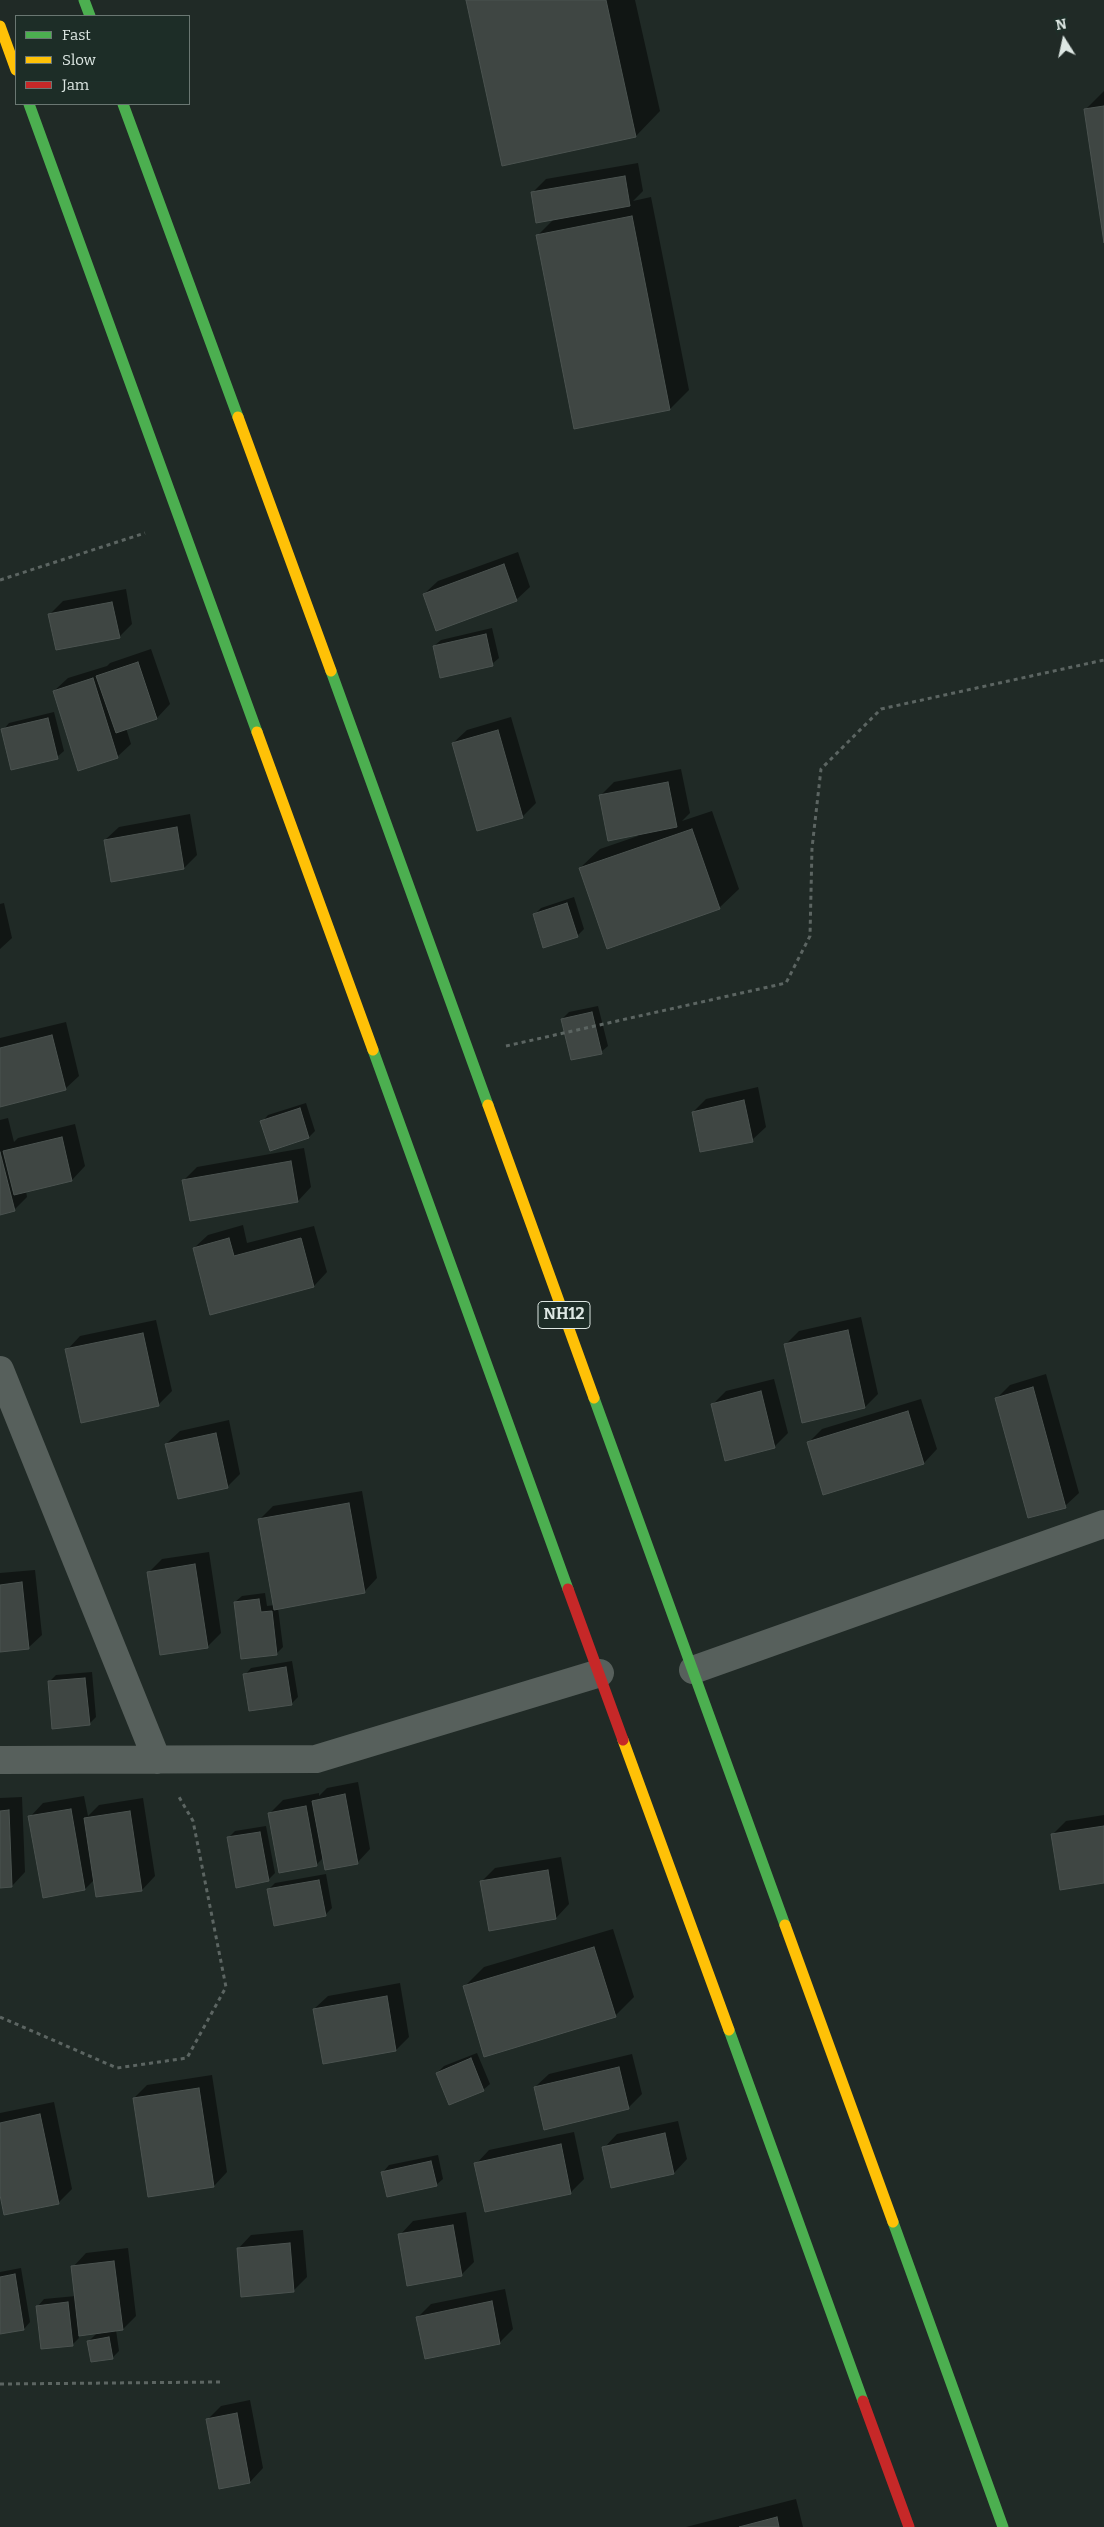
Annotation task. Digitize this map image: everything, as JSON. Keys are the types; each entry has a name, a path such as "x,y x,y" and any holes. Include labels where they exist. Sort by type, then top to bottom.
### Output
{"highway":[{"path":"84,0 90,15"},
{"path":"0,26 15,67"},
{"path":"28,105 909,2527"},
{"name":"NH12","path":"123,105 470,1055 1003,2527"}],"street":[{"path":"0,1370 157,1760"},
{"path":"693,1670 1104,1524"},
{"path":"0,1760 316,1759 600,1673"}],"path":[{"path":"0,580 181,521"},
{"path":"470,1055 552,1034 786,983 810,936 812,848 821,769 827,762 880,709 1104,660"},
{"path":"0,2017 117,2068 187,2058 226,1987 193,1821 157,1760"},
{"path":"0,2384 220,2382"}],"building":[{"path":"466,0 606,0 636,137 502,166"},
{"path":"1104,106 1104,243 1084,109"},
{"path":"625,176 630,206 536,223 531,192"},
{"path":"632,216 670,410 574,429 536,235"},
{"path":"504,564 517,601 436,631 423,594"},
{"path":"112,602 120,638 56,650 48,614"},
{"path":"486,634 493,666 440,678 433,646"},
{"path":"138,662 157,719 116,733 96,676"},
{"path":"93,678 118,758 78,771 53,691"},
{"path":"48,718 58,759 11,770 1,729"},
{"path":"498,730 523,818 477,831 452,743"},
{"path":"668,782 677,827 608,841 599,795"},
{"path":"177,827 184,869 111,882 104,840"},
{"path":"692,829 720,909 607,949 579,868"},
{"path":"567,903 578,937 543,948 533,914"},
{"path":"592,1012 602,1054 571,1060 561,1019"},
{"path":"52,1035 66,1090 0,1107 0,1048"},
{"path":"744,1100 753,1142 700,1152 692,1112"},
{"path":"300,1108 309,1138 270,1151 260,1121"},
{"path":"62,1137 72,1181 14,1195 3,1151"},
{"path":"0,1152 15,1211 0,1215"},
{"path":"291,1161 298,1202 190,1221 182,1180"},
{"path":"229,1238 234,1256 301,1238 314,1287 210,1315 193,1248"},
{"path":"848,1330 865,1408 802,1423 784,1344"},
{"path":"143,1333 159,1406 81,1423 65,1349"},
{"path":"1033,1387 1066,1508 1028,1518 995,1398"},
{"path":"761,1391 775,1448 725,1461 711,1404"},
{"path":"908,1411 924,1464 823,1495 807,1442"},
{"path":"216,1433 228,1488 178,1499 165,1444"},
{"path":"349,1503 365,1593 274,1610 258,1519"},
{"path":"195,1564 208,1648 160,1655 147,1572"},
{"path":"22,1582 29,1649 0,1652 0,1585"},
{"path":"259,1599 261,1612 272,1611 277,1655 241,1659 234,1602"},
{"path":"286,1667 292,1705 249,1711 243,1674"},
{"path":"85,1678 90,1725 52,1729 48,1681"},
{"path":"345,1794 358,1864 325,1870 312,1801"},
{"path":"306,1806 317,1866 279,1873 268,1813"},
{"path":"71,1809 85,1890 43,1898 28,1816"},
{"path":"9,1810 12,1887 0,1888 0,1811"},
{"path":"130,1811 142,1891 96,1897 84,1818"},
{"path":"1104,1826 1104,1883 1060,1890 1051,1834"},
{"path":"260,1832 269,1881 236,1888 227,1837"},
{"path":"548,1870 556,1919 489,1931 480,1881"},
{"path":"319,1880 326,1916 274,1926 267,1889"},
{"path":"594,1947 616,2017 484,2057 463,1986"},
{"path":"387,1996 396,2051 323,2064 313,2009"},
{"path":"471,2058 484,2091 449,2105 436,2073"},
{"path":"619,2067 629,2109 544,2130 534,2087"},
{"path":"199,2088 214,2187 148,2197 133,2098"},
{"path":"40,2114 59,2204 4,2215 0,2195 0,2123"},
{"path":"665,2133 674,2174 611,2188 602,2147"},
{"path":"561,2144 571,2194 485,2212 474,2163"},
{"path":"431,2161 437,2186 387,2197 381,2172"},
{"path":"453,2225 462,2276 407,2286 398,2234"},
{"path":"290,2243 294,2292 241,2297 237,2248"},
{"path":"114,2261 123,2330 79,2336 71,2266"},
{"path":"15,2274 24,2330 0,2334 0,2277"},
{"path":"492,2301 500,2344 425,2359 416,2317"},
{"path":"68,2302 73,2346 41,2349 36,2306"},
{"path":"109,2337 113,2359 91,2362 87,2341"},
{"path":"237,2413 250,2483 219,2489 206,2419"},
{"path":"777,2517 779,2527 739,2527"}],"traffic: fast":[{"path":"84,0 90,15"},
{"path":"29,105 257,732"},
{"path":"123,105 238,417"},
{"path":"331,671 488,1105"},
{"path":"373,1050 568,1589"},
{"path":"594,1398 785,1925"},
{"path":"729,2030 863,2401"},
{"path":"893,2222 1003,2527"}],"traffic: slow":[{"path":"0,26 15,67"},
{"path":"238,417 331,671"},
{"path":"257,732 373,1050"},
{"path":"488,1105 594,1398"},
{"path":"623,1740 729,2030"},
{"path":"785,1925 893,2222"}],"traffic: jam":[{"path":"568,1589 623,1740"},
{"path":"863,2401 909,2527"}]}
